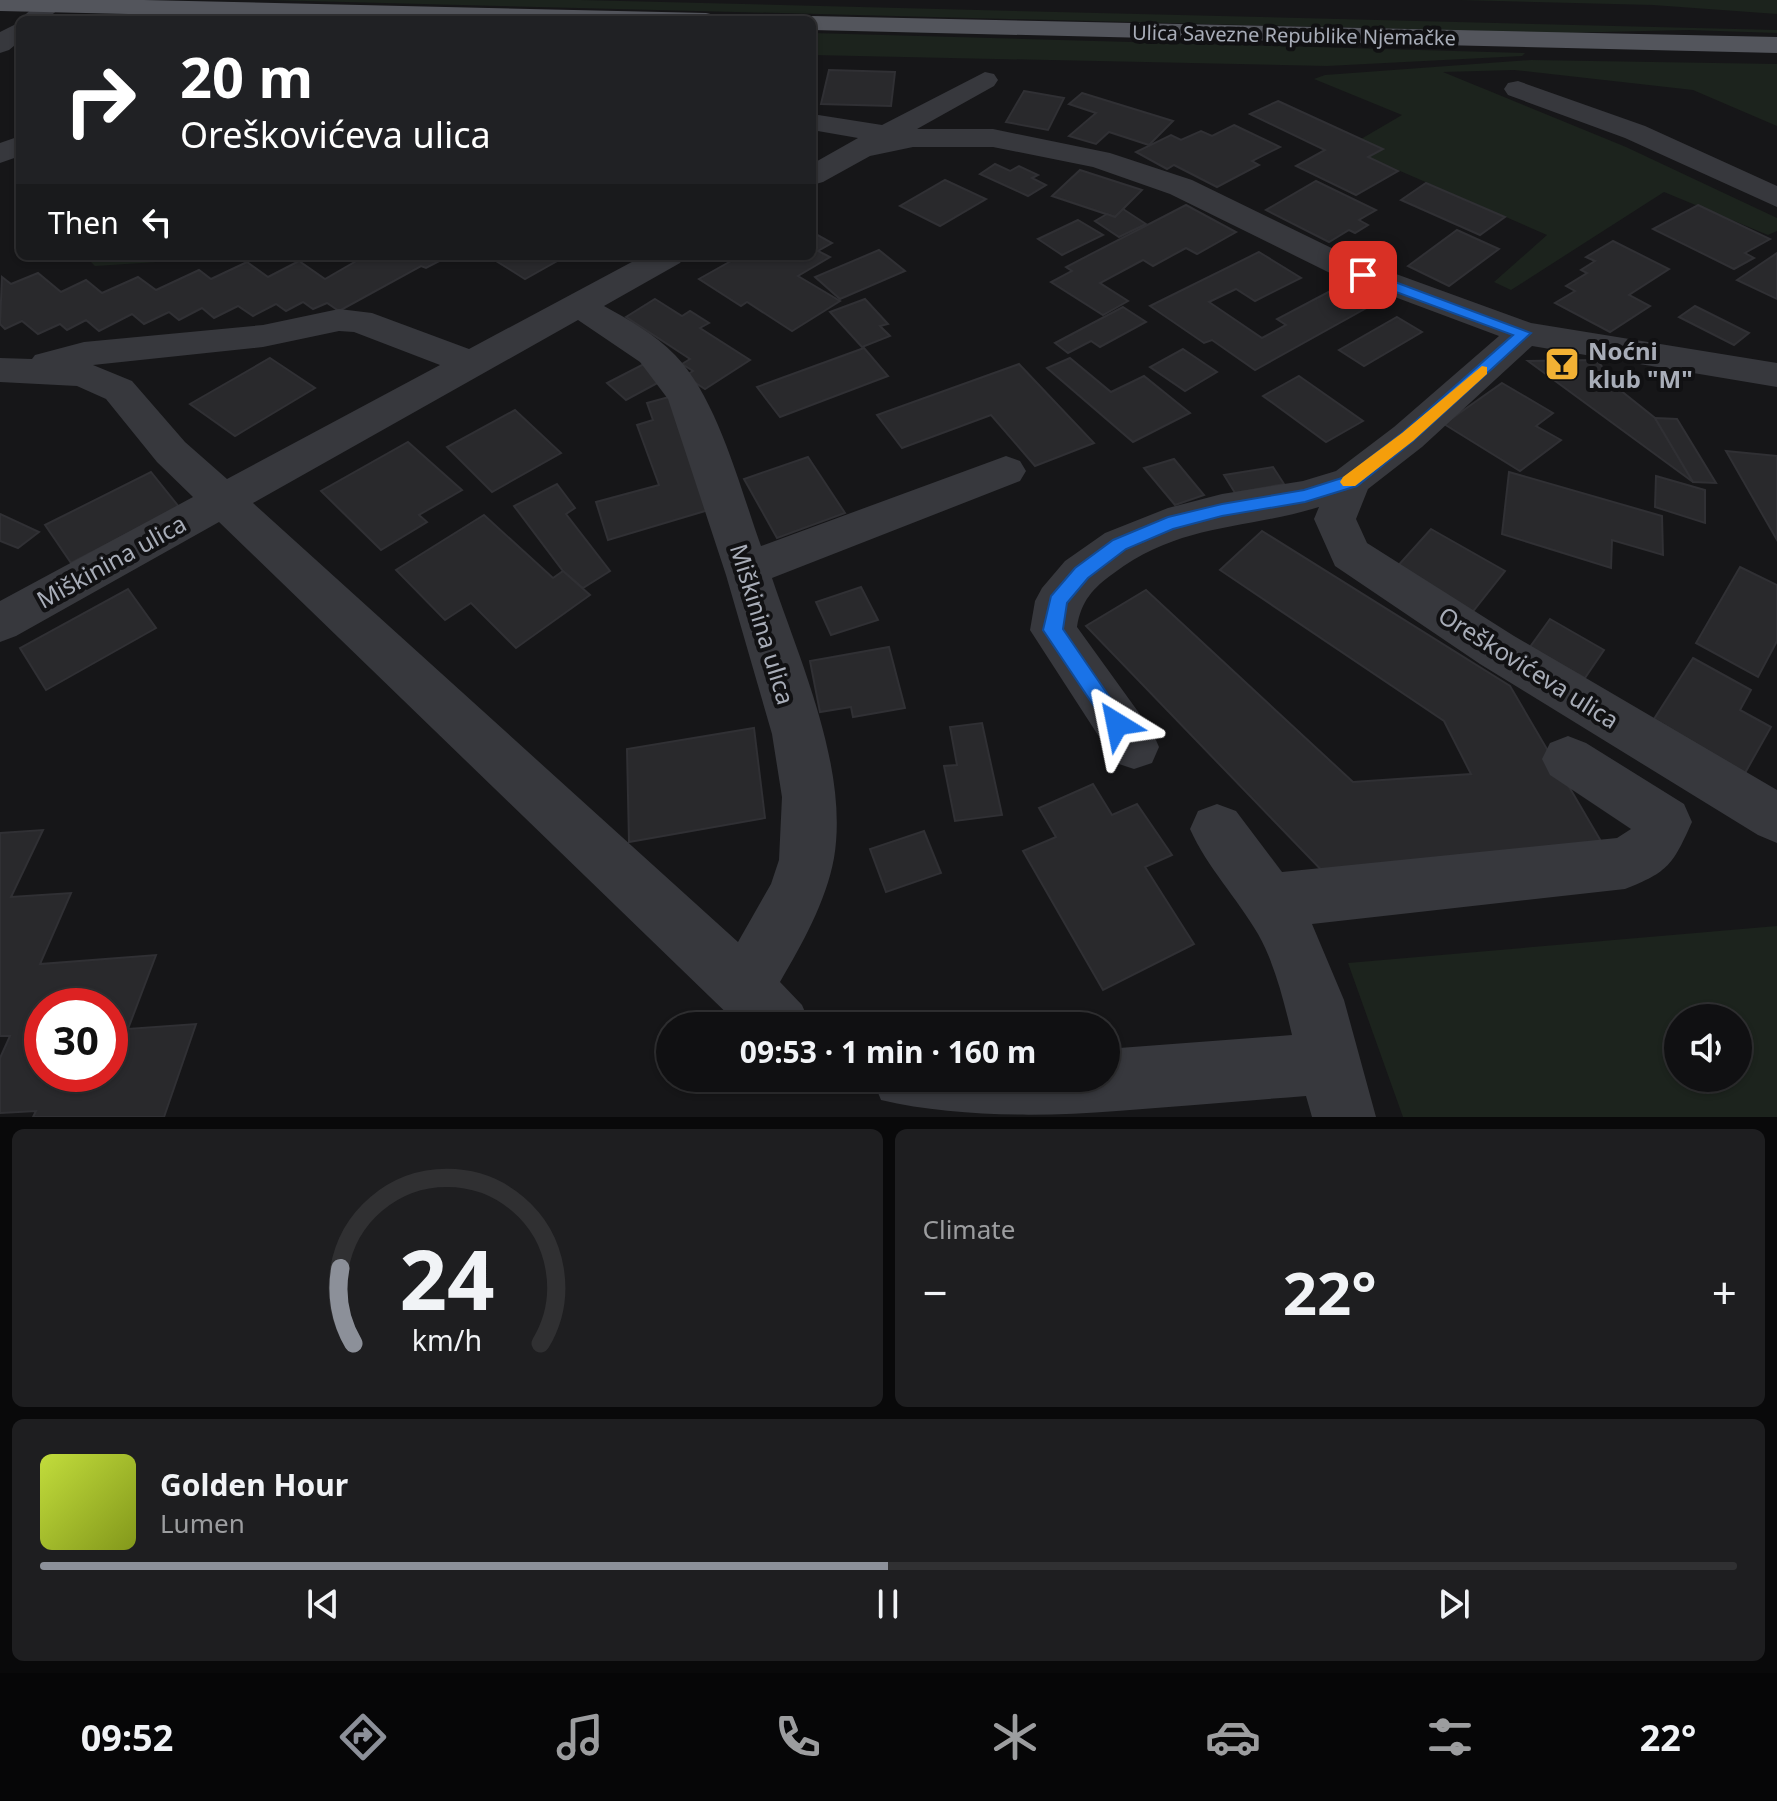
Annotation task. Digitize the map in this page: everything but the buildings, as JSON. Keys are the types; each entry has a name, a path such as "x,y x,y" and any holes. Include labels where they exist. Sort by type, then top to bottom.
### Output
{"main road":[{"path":"5,4 54,2 561,16"},
{"name":"Ulica Savezne Republike Njemačke","path":"1443,15 1777,24"},
{"name":"Ulica Savezne Republike Njemačke","path":"816,23 1182,34 1777,45"}],"street":[{"path":"36,16 54,2"},
{"path":"0,45 16,32"},
{"path":"816,174 985,80"},
{"path":"1518,89 1635,132 1777,198"},
{"path":"957,95 958,107 966,121 993,138"},
{"path":"816,123 874,142 913,138 993,138 1100,159 1181,187 1340,265 1524,333 1777,375"},
{"name":"Miškinina ulica","path":"0,623 660,260"},
{"name":"Miškinina ulica","path":"576,305 642,344 676,380 748,569 796,732 810,797 809,841 799,891 744,987"},
{"path":"10,370 84,354 263,336 339,320 359,321 470,363"},
{"name":"Oreškovićeva ulica","path":"1134,747 1053,630 1058,601 1081,573 1120,545 1168,524 1222,510 1305,496 1351,481 1408,437 1524,333"},
{"path":"10,370 83,374 119,390 171,452 768,1012"},
{"path":"748,569 1006,471"},
{"name":"Oreškovićeva ulica","path":"1351,481 1335,519 1350,554 1497,650 1777,818"},
{"path":"1269,901 1625,863 1652,846 1665,822 1568,759"},
{"path":"1120,1089 1337,1090 1314,1000 1281,918 1217,829"}],"shaded area":[{"path":"267,0 581,0 1777,30 1777,33 1688,30 1561,33"},
{"path":"1459,0 1777,0 1777,14 1653,5"},
{"path":"816,33 1525,53 1522,56 1327,66 816,55"},
{"path":"1531,60 1777,64 1777,126 1693,90 1514,70 1443,72 1626,147 1777,218 1777,231 1768,235 1664,192 1511,290 1494,282 1547,235 1368,157 1382,149 1361,139 1402,115 1314,79 1325,75"},
{"path":"89,260 188,260 95,266"},
{"path":"1777,926 1777,1117 1403,1117 1348,963"}],"slow traffic":[{"path":"1349,482 1408,437 1482,371"}],"place":[{"name":"Noćni klub \"M\"","path":"1562,364"}],"route":[{"path":"1117,724 1053,630 1058,601 1081,573 1120,545 1168,524 1222,510 1305,496 1351,481 1408,437 1524,333 1363,275"}]}
